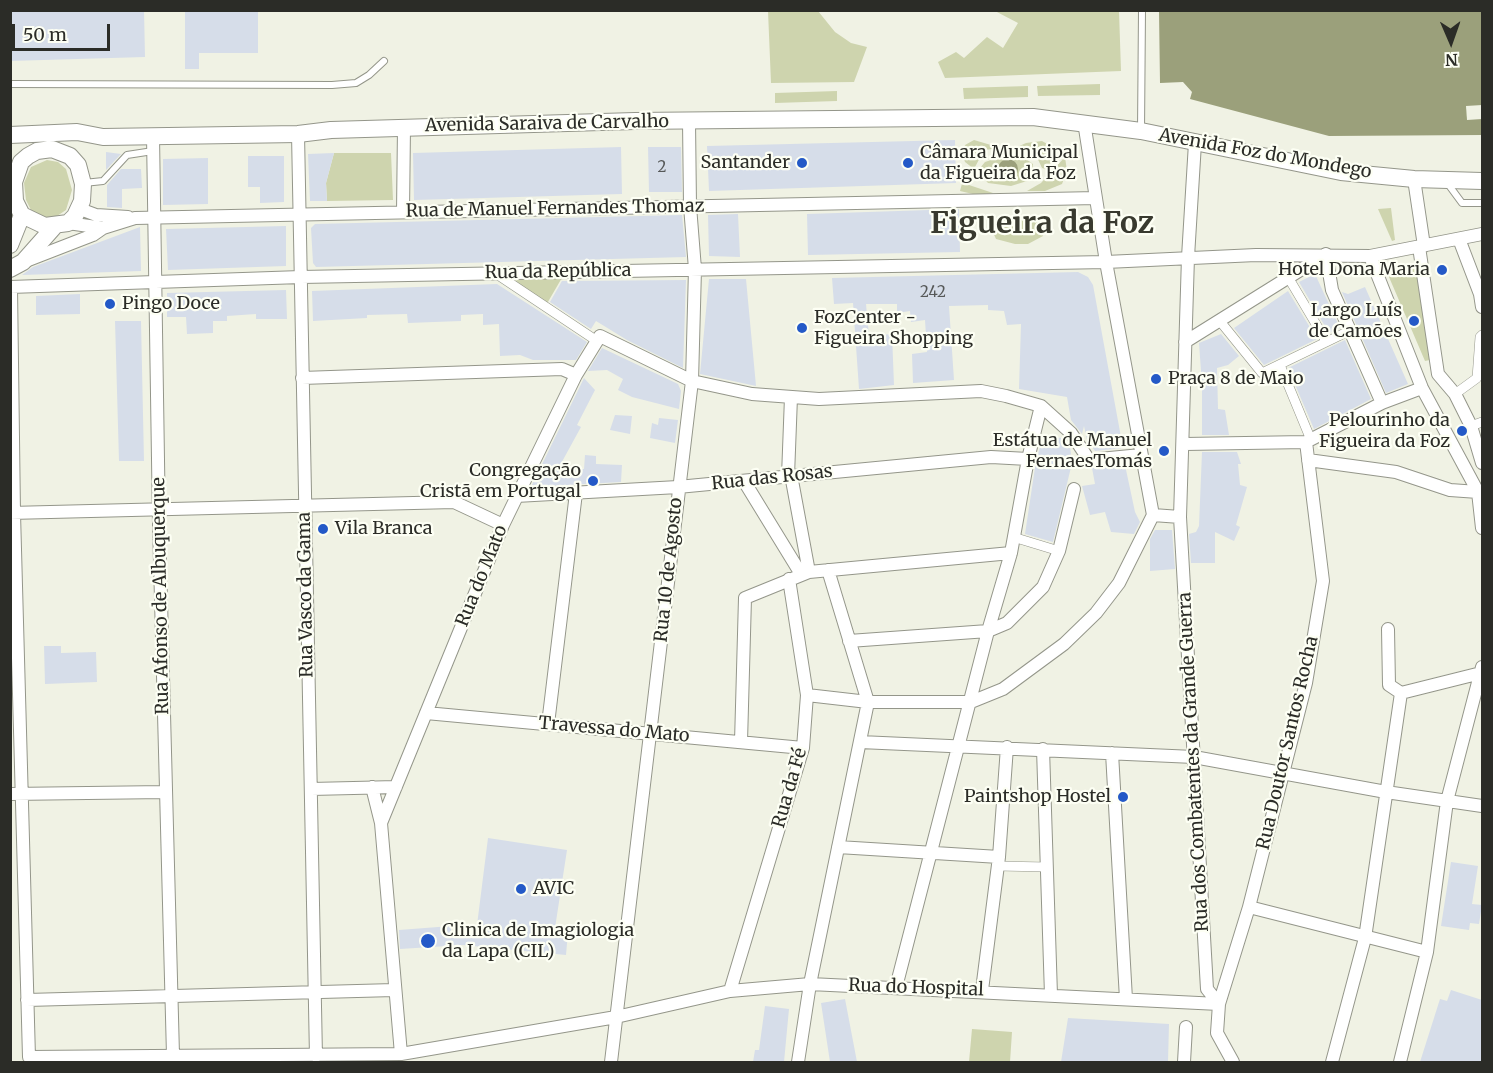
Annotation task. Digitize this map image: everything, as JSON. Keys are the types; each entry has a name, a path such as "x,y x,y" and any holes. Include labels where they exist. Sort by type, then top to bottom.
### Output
{"main road":[{"name":"Avenida Saraiva de Carvalho","path":"10,135 77,132 153,144 331,130 404,127 1033,117 1084,122"},
{"name":"Avenida Foz do Mondego","path":"1084,122 1141,131 1341,172 1414,179 1482,181"},
{"path":"61,225 37,224 22,215 14,193 14,165 28,156 79,137 103,137"},
{"path":"78,165 90,140 103,137"},
{"path":"10,140 70,156 78,165 83,184 80,209 17,266"},
{"path":"10,245 22,215"}],"street":[{"name":"Rua 10 de Agosto","path":"611,1062 652,734 678,487 692,381 695,269 690,206 690,121"},
{"path":"807,695 868,702 971,702 1003,689 1064,644 1096,613 1119,584 1153,515 1106,262 1084,122"},
{"path":"404,127 404,212"},
{"name":"Rua Vasco da Gama","path":"298,134 316,1056"},
{"path":"1153,515 1180,517 1185,444 1188,257 1195,143"},
{"name":"Rua Afonso de Albuquerque","path":"153,144 165,792 174,1055"},
{"path":"1414,179 1438,374 1477,424 1482,463"},
{"name":"Rua de Manuel Fernandes Thomaz","path":"17,266 93,235 103,228 135,218 1096,198"},
{"path":"80,209 96,214 135,218"},
{"path":"61,225 103,228"},
{"path":"1106,262 1188,257 1326,254 1370,256 1482,234"},
{"path":"1459,239 1480,294 1482,307"},
{"path":"1185,342 1326,254"},
{"path":"1326,254 1329,281 1382,403"},
{"path":"1370,256 1422,388 1480,487 1482,528"},
{"name":"Rua da República","path":"11,287 301,277 1106,262"},
{"path":"495,273 598,339 692,381 752,394 819,399 981,391 1041,406 1071,433 1089,460 1141,455"},
{"path":"1288,277 1326,341"},
{"path":"11,287 16,793 27,1000 316,990 394,990"},
{"path":"1220,320 1262,373 1351,330"},
{"path":"1455,394 1477,378 1482,335"},
{"name":"Rua do Mato","path":"381,823 516,496 576,375 598,339"},
{"path":"1280,365 1309,441"},
{"path":"302,378 562,369 576,375"},
{"path":"1185,444 1309,441 1382,403 1422,388"},
{"name":"Rua da Fé","path":"729,991 802,748 807,695 790,475 791,397"},
{"path":"896,987 929,853 971,702 987,631 1011,553 1028,459 1041,406"},
{"name":"Rua Doutor Santos Rocha","path":"1219,1004 1249,907 1306,683 1323,581 1308,460 1309,441"},
{"name":"Rua das Rosas","path":"516,496 678,487 991,458 1028,459"},
{"path":"1308,460 1396,472 1450,490 1480,487"},
{"path":"744,481 799,575"},
{"path":"849,640 987,631 1007,623 1043,587 1059,551 1074,489"},
{"path":"548,724 576,493"},
{"path":"12,513 453,502 503,525"},
{"name":"Rua dos Combatentes da Grande Guerra","path":"1180,517 1207,989 1219,1004"},
{"path":"1013,537 1059,551"},
{"path":"741,742 745,598 799,575 828,570 1011,553"},
{"path":"798,1062 810,984 868,702 828,570"},
{"path":"1388,629 1389,685 1401,693 1482,670"},
{"path":"1400,1062 1427,951 1448,801 1482,670"},
{"path":"1332,1062 1365,938 1401,693"},
{"name":"Travessa do Mato","path":"426,712 802,748"},
{"path":"860,742 1194,757 1386,792 1482,806"},
{"path":"982,990 998,861 1007,747"},
{"path":"1042,749 1051,995"},
{"path":"1112,753 1126,999"},
{"path":"310,789 396,787"},
{"path":"372,788 381,823 401,1054"},
{"path":"16,793 165,792"},
{"path":"838,848 929,853 1047,867"},
{"path":"1249,907 1365,938 1427,951"},
{"name":"Rua do Hospital","path":"27,1000 29,1057 401,1054 615,1017 729,991 810,984 982,990 1219,1004"},
{"path":"1219,1004 1217,1033 1233,1062"},
{"path":"1184,1062 1186,1027"}],"lane":[{"path":"1141,131 1142,10"},
{"path":"10,84 332,85 356,83 384,61"},
{"path":"83,184 103,181 127,155 153,144"},
{"path":"1446,181 1462,203 1482,203"}],"shaded area":[{"path":"768,11 818,11 835,32 851,43 867,47 854,82 771,83"},
{"path":"995,11 1119,11 1121,71 945,78 938,62 956,52 964,58 987,37 1003,48 1018,23"},
{"path":"1159,11 1482,11 1482,135 1329,136 1190,99 1192,92 1183,82 1160,83"},
{"path":"1100,84 1100,95 1038,96 1037,86"},
{"path":"1028,86 1028,97 964,99 963,88"},
{"path":"837,91 837,101 775,103 775,93"},
{"path":"974,140 1001,148 984,150 974,169 965,162 962,151 965,145"},
{"path":"1042,141 1049,145 1053,153 1053,165 1048,170 1042,168 1034,151 1015,148 1026,143"},
{"path":"334,153 391,153 393,200 327,201 326,183"},
{"path":"1006,155 1026,159 1033,164 1032,176 1027,181 1011,186 988,183 980,174 980,168 985,162"},
{"path":"1065,157 1067,171 1062,184 1045,191 1027,191 1041,183"},
{"path":"1004,159 1012,159 1018,165 1018,173 1012,179 1004,179 998,173 998,165"},
{"path":"47,160 58,162 66,169 72,190 66,210 57,216 46,218 31,210 26,200 24,183 31,167"},
{"path":"964,176 969,185 993,193 977,195 960,191"},
{"path":"1391,208 1395,240 1392,241 1378,209"},
{"path":"1018,217 1038,222 1045,229 1043,236 1028,244 1015,244 996,239 991,228 1006,218"},
{"path":"1415,264 1430,360 1425,361 1386,270"},
{"path":"495,273 563,276 545,307"},
{"path":"972,1029 1012,1032 1010,1062 969,1062"}],"pier":[{"path":"1482,105 1482,119 1467,120 1466,106"}],"building":[{"path":"10,10 144,10 145,57 10,61"},
{"path":"185,10 258,10 258,53 199,53 199,69 185,69"},
{"path":"955,140 956,183 709,191 707,146"},
{"path":"621,147 622,194 414,200 413,153"},
{"path":"648,147 681,147 682,192 649,192"},
{"path":"106,152 121,154 106,170"},
{"path":"334,153 326,183 327,201 310,201 308,154"},
{"path":"248,156 284,156 284,202 260,203 260,187 248,187"},
{"path":"208,158 208,204 163,205 163,159"},
{"path":"121,169 141,169 142,188 122,189 122,208 107,207 107,185"},
{"path":"959,209 960,252 808,255 807,214"},
{"path":"738,214 740,257 709,256 708,215"},
{"path":"682,215 686,257 316,267 313,263 311,228 315,224"},
{"path":"286,226 286,266 168,270 166,229"},
{"path":"140,227 141,271 22,275 33,267"},
{"path":"1078,272 1088,277 1093,285 1123,448 1095,451 1087,440 1084,426 1082,434 1071,420 1067,397 1019,389 1021,324 1007,325 1004,311 988,310 988,305 949,306 954,380 913,383 912,354 927,352 925,320 911,322 910,311 897,313 897,304 866,304 869,336 892,334 894,385 859,389 853,303 834,304 832,278"},
{"path":"1315,274 1340,328 1329,333 1299,282"},
{"path":"709,279 746,279 756,386 700,374"},
{"path":"686,280 683,368 627,340 596,321 591,329 550,302 562,281"},
{"path":"497,284 587,342 576,360 533,360 520,355 500,356 499,324 483,325 483,314 461,315 461,321 408,323 407,314 367,315 367,318 313,321 312,291"},
{"path":"1365,287 1408,384 1386,393 1342,292 1348,294"},
{"path":"286,290 287,319 256,319 256,314 227,316 227,321 213,321 213,333 187,334 186,317 167,317 167,293"},
{"path":"1288,291 1317,339 1264,365 1234,328"},
{"path":"80,294 80,314 36,315 36,296"},
{"path":"115,321 141,321 144,461 119,461"},
{"path":"1221,334 1239,356 1228,365 1217,368 1218,409 1225,410 1229,435 1202,435 1199,343"},
{"path":"1345,340 1371,399 1314,429 1288,368"},
{"path":"602,348 678,384 681,391 679,409 632,397 618,390 623,379 607,370 588,371"},
{"path":"584,378 595,390 577,425 581,427 558,469 584,469 585,455 596,456 596,464 622,465 621,482 531,487"},
{"path":"615,415 632,416 630,434 610,430"},
{"path":"659,418 678,420 675,443 650,438 652,423 658,425"},
{"path":"1043,437 1065,438 1070,446 1072,463 1053,542 1025,534 1036,461"},
{"path":"1202,452 1237,452 1241,464 1238,464 1240,485 1247,487 1236,525 1240,527 1234,541 1215,532 1215,563 1191,563 1189,534 1196,532 1199,526"},
{"path":"1125,465 1135,512 1140,522 1134,534 1111,532 1105,512 1090,515 1082,486 1095,484 1092,468"},
{"path":"1155,530 1172,530 1175,569 1150,571 1150,539"},
{"path":"44,646 61,646 61,653 96,652 97,682 45,684"},
{"name":"AVIC","path":"488,838 567,850 555,928 568,932 566,955 463,945 400,949 399,930 451,926 451,936 476,933"},
{"path":"1451,862 1478,866 1472,904 1482,905 1479,924 1470,923 1469,930 1441,926"},
{"path":"1451,990 1482,1000 1482,1062 1420,1062 1440,999 1447,1001"},
{"path":"845,999 857,1062 830,1062 821,1003"},
{"path":"765,1006 789,1009 784,1062 753,1062 755,1050 759,1050"},
{"path":"1068,1018 1169,1024 1168,1062 1061,1062"}],"place":[{"name":"Santander","path":"802,163"},
{"name":"Câmara Municipal da Figueira da Foz","path":"908,163"},
{"name":"Hotel Dona Maria","path":"1442,270"},
{"name":"Pingo Doce","path":"110,304"},
{"name":"Largo Luís de Camões","path":"1414,321"},
{"name":"FozCenter - Figueira Shopping","path":"802,328"},
{"name":"Praça 8 de Maio","path":"1156,379"},
{"name":"Pelourinho da Figueira da Foz","path":"1462,431"},
{"name":"Estátua de Manuel FernaesTomás","path":"1164,451"},
{"name":"Congregação Cristã em Portugal","path":"593,481"},
{"name":"Vila Branca","path":"323,529"},
{"name":"Paintshop Hostel","path":"1123,797"},
{"name":"AVIC","path":"521,889"},
{"name":"Clinica de Imagiologia da Lapa (CIL)","path":"428,941"}],"district":[{"name":"Figueira da Foz","path":"1042,225"}]}
